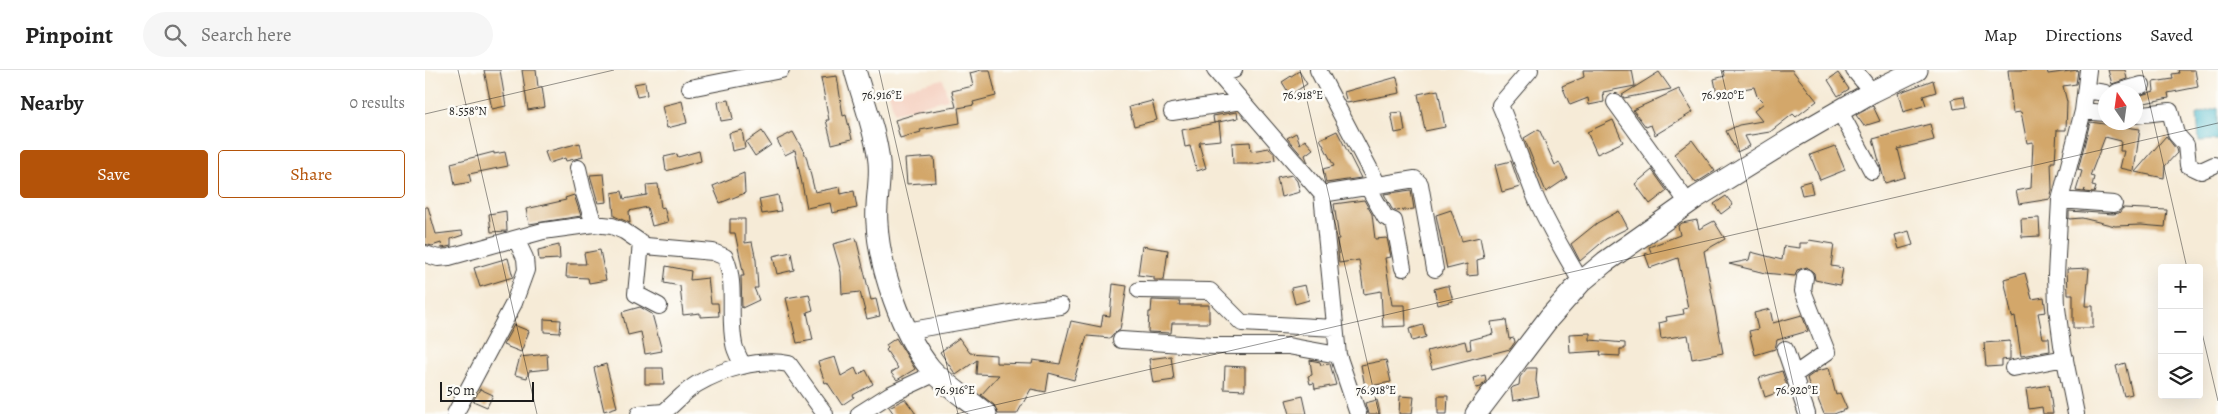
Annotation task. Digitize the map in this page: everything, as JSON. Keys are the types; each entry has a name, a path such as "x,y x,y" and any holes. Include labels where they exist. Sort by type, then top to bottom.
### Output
{"main road":[{"path":"855,70 878,155 877,222 880,247 894,301 906,331 931,369 987,414"},
{"path":"1475,414 1549,318 1581,282 1605,262 1688,204 1839,110 1917,70"}],"street":[{"path":"690,88 781,70"},
{"path":"1318,70 1373,186 1385,217 1394,221 1403,268"},
{"path":"1530,70 1500,105 1549,226 1581,282"},
{"path":"2077,414 2057,308 2055,275 2060,200 2083,110 2088,70"},
{"path":"1854,71 1872,92"},
{"path":"1223,72 1241,100 1322,194 1338,355 1358,414"},
{"path":"2086,90 2098,92"},
{"path":"1172,112 1241,100"},
{"path":"1615,102 1688,204"},
{"path":"1839,110 1872,171"},
{"path":"2083,110 2098,112"},
{"path":"2143,113 2171,111 2176,134 2186,145 2188,165 2201,170 2214,165"},
{"path":"578,168 594,224"},
{"path":"1322,194 1415,179 1420,184 1435,269"},
{"path":"2060,200 2114,204"},
{"path":"425,254 439,258 449,257 551,230 594,224 611,226 624,231 646,246 713,252 725,257 730,269 734,347 743,366"},
{"path":"455,414 514,303 526,270 525,258 516,239"},
{"path":"641,243 636,294 659,306"},
{"path":"1795,375 1827,352 1803,291 1805,277"},
{"path":"1139,290 1209,291 1242,323 1335,328"},
{"path":"906,331 1061,306"},
{"path":"1121,340 1213,346 1288,346 1338,355"},
{"path":"1785,349 1807,414"},
{"path":"2013,368 2065,358"},
{"path":"639,414 665,413 696,385 743,366 777,362 789,364 825,414"},
{"path":"859,414 889,395 936,373"}],"shaded area":[{"path":"943,79 948,99 894,113 889,92"}],"water":[{"path":"2218,108 2218,140 2199,141 2197,114"}],"building":[{"path":"484,70 500,70 506,106 492,109"},
{"path":"522,70 536,70 538,87 542,87 545,107 528,110"},
{"path":"990,70 996,96 973,102 974,105 958,108 960,123 920,130 921,132 900,138 895,120 919,113 956,107 952,91 973,86 970,73"},
{"path":"1583,70 1632,70 1635,86 1603,92 1604,102 1589,105 1588,98 1570,105 1562,86 1584,77"},
{"path":"1723,70 1792,70 1817,101 1796,117 1793,114 1770,132 1745,136 1750,146 1737,152 1726,131 1739,125 1762,121 1754,111 1764,103 1757,96 1754,87 1717,94 1714,79 1725,76"},
{"path":"2008,70 2047,70 2048,74 2078,70 2076,84 2063,86 2067,102 2066,130 2057,130 2055,162 2051,162 2052,190 2050,199 2019,204 2016,191 2031,188 2033,142 2027,143 2021,112 2013,113"},
{"path":"2108,70 2125,70 2127,79 2112,84"},
{"path":"2178,70 2195,70 2198,87 2168,93 2169,98 2143,103 2143,94 2154,91 2153,82 2173,79 2172,74 2179,73"},
{"path":"1299,71 1307,84 1290,95 1282,82"},
{"path":"1659,72 1671,89 1624,98 1622,95"},
{"path":"1838,73 1849,89 1838,96 1828,80"},
{"path":"837,76 843,116 846,115 852,139 832,144 826,120 829,120 821,78"},
{"path":"1397,77 1400,93 1347,103 1344,92"},
{"path":"1933,80 1936,92 1923,96 1926,105 1903,112 1898,93"},
{"path":"645,82 647,95 637,97 634,84"},
{"path":"1679,89 1693,112 1655,135 1651,125 1646,127 1633,110"},
{"path":"1438,90 1445,127 1425,131 1418,94"},
{"path":"1963,97 1965,107 1954,109 1952,99"},
{"path":"729,100 733,119 721,121 718,102"},
{"path":"682,101 687,123 667,128 662,106"},
{"path":"1152,101 1157,120 1134,126 1129,107"},
{"path":"1873,106 1880,121 1864,126 1856,115"},
{"path":"1237,112 1238,118 1214,123 1213,116"},
{"path":"1402,112 1405,131 1395,133 1391,113"},
{"path":"1613,120 1623,142 1597,154 1587,132"},
{"path":"1219,122 1221,140 1200,142 1199,144 1206,168 1197,171 1190,146 1185,147 1182,130"},
{"path":"2090,122 2098,123 2098,130 2140,130 2134,171 2120,168 2124,151 2120,151 2121,141 2105,137 2090,176 2094,177 2092,186 2096,187 2094,193 2076,191 2082,171 2078,170"},
{"path":"1930,124 1934,140 1898,149 1905,177 1885,183 1873,139"},
{"path":"1539,129 1555,165 1559,162 1567,178 1546,192 1524,138"},
{"path":"742,130 745,148 732,151 729,133"},
{"path":"762,131 771,145 755,156 746,142"},
{"path":"1337,131 1361,178 1326,183 1323,169 1334,166 1320,139"},
{"path":"793,132 806,156 815,192 840,187 841,194 854,191 857,208 832,213 830,203 807,208 795,150 785,155 777,140"},
{"path":"1296,133 1300,144 1305,140 1313,149 1305,155 1308,163 1287,138"},
{"path":"2166,136 2177,153 2165,166 2164,178 2135,172"},
{"path":"1692,140 1715,171 1696,183 1674,154"},
{"path":"1250,142 1251,151 1269,148 1274,154 1275,160 1256,164 1233,164 1232,143"},
{"path":"580,143 583,157 566,161 565,158 549,163 545,152"},
{"path":"1835,146 1845,170 1820,180 1810,155"},
{"path":"699,151 701,161 666,171 664,157 677,154 678,157"},
{"path":"494,152 494,154 505,152 508,166 469,174 471,182 455,185 451,163"},
{"path":"934,157 936,182 907,184 905,159"},
{"path":"1511,161 1520,187 1502,192 1495,165"},
{"path":"1652,170 1667,191 1650,204 1635,184"},
{"path":"744,173 745,193 720,203 713,186"},
{"path":"604,174 607,202 598,203 590,175"},
{"path":"1292,175 1297,181 1300,192 1281,197 1277,178"},
{"path":"1810,181 1813,193 1802,195 1799,184"},
{"path":"658,184 661,208 664,207 668,222 652,226 647,207 629,211 630,223 614,216 612,193 622,191 624,199 647,195 646,185"},
{"path":"1411,190 1414,209 1396,211 1392,209 1384,194"},
{"path":"574,195 581,216 529,224 526,209 566,200 565,198"},
{"path":"778,195 781,211 762,214 759,199"},
{"path":"1726,196 1733,205 1721,214 1714,204"},
{"path":"1364,200 1372,214 1375,239 1387,238 1391,257 1385,258 1392,305 1405,305 1406,326 1383,327 1381,291 1364,294 1359,260 1339,263 1337,239 1339,239 1334,204"},
{"path":"425,207 428,207 436,234 462,231 463,235 451,239 451,246 442,248 441,243 432,246 425,244"},
{"path":"2123,208 2167,210 2165,227 2141,225 2115,226 2082,218 2069,219 2069,211 2113,214 2119,213"},
{"path":"1451,210 1462,241 1480,237 1484,258 1477,260 1478,275 1467,276 1467,264 1447,269 1436,215"},
{"path":"506,211 507,231 491,232 489,214"},
{"path":"1619,211 1628,228 1606,239 1580,261 1571,244 1597,223"},
{"path":"2039,218 2040,236 2022,237 2021,219"},
{"path":"730,219 745,219 745,243 752,242 756,260 758,288 754,288 759,300 742,308 741,276 744,276 735,233 730,233"},
{"path":"1697,220 1699,229 1714,221 1725,239 1704,251 1723,353 1692,359 1688,335 1661,339 1659,323 1667,321 1666,317 1684,314 1683,309 1688,308 1678,258 1650,268 1645,254 1651,252 1649,247 1680,235 1678,226 1682,223"},
{"path":"1909,231 1913,245 1899,249 1895,235"},
{"path":"856,238 871,300 876,299 880,316 867,319 860,292 842,294 841,272 833,244"},
{"path":"1809,240 1834,244 1831,266 1843,268 1840,285 1815,280 1814,273 1807,267 1797,270 1795,276 1765,273 1729,264 1749,260 1751,252 1782,260 1784,246 1800,248 1800,243 1808,243"},
{"path":"559,245 560,259 539,260 538,250"},
{"path":"1142,246 1168,250 1164,280 1154,280 1154,277 1138,275"},
{"path":"600,250 606,280 589,283 588,278 566,277 567,264 586,264 584,253"},
{"path":"791,252 794,270 777,274 773,256"},
{"path":"508,258 513,277 480,287 474,268"},
{"path":"666,266 691,271 690,280 708,278 711,303 718,303 719,316 700,317 700,313 683,315 680,286 664,283"},
{"path":"2089,268 2086,306 2093,306 2093,328 2073,328 2073,294 2068,294 2067,269"},
{"path":"2025,273 2032,299 2044,297 2046,312 2038,313 2043,338 2049,338 2050,351 2021,356 2015,316 2012,317 2004,279"},
{"path":"1113,284 1127,286 1120,330 1113,334 1111,338 1087,336 1074,380 1049,373 1046,392 1031,389 1017,414 998,414 994,405 981,395 999,375 976,374 977,360 956,375 940,352 959,338 970,353 996,355 996,363 1032,364 1033,360 1060,364 1071,321 1101,327 1103,315 1110,316"},
{"path":"1305,285 1309,300 1295,304 1291,288"},
{"path":"1449,286 1453,301 1438,305 1434,289"},
{"path":"809,294 813,310 807,312 813,340 797,343 786,298"},
{"path":"1152,300 1180,301 1179,305 1209,305 1209,323 1172,323 1171,333 1148,332"},
{"path":"640,307 652,314 662,351 645,354 641,332 628,335 622,312"},
{"path":"1770,309 1773,323 1802,315 1808,331 1777,340 1775,349 1755,355 1749,331 1758,329 1754,313"},
{"path":"544,319 561,320 560,333 544,332"},
{"path":"1506,320 1509,339 1514,338 1515,342 1510,349 1432,369 1427,351 1465,341 1467,350 1471,349 1470,340 1493,334 1491,322"},
{"path":"514,325 529,331 521,352 503,345"},
{"path":"1423,325 1426,337 1412,341 1409,329"},
{"path":"1590,333 1590,340 1625,343 1625,349 1620,349 1620,356 1600,355 1601,351 1570,353 1569,334"},
{"path":"896,338 915,369 897,380 891,373 898,368 886,350 888,348 886,345"},
{"path":"2010,341 2010,359 2002,360 2002,366 1986,367 1984,343"},
{"path":"547,354 548,369 529,371 527,378 515,375 520,357"},
{"path":"1171,356 1174,380 1153,383 1149,359"},
{"path":"835,357 841,376 855,368 858,375 866,370 873,384 853,395 854,397 842,405 827,382 825,383 818,362"},
{"path":"1310,360 1320,362 1321,365 1330,364 1336,385 1315,389 1314,383 1310,384 1308,376 1312,375"},
{"path":"1386,360 1391,382 1365,387 1361,365"},
{"path":"2125,363 2132,394 2124,396 2116,366"},
{"path":"606,364 617,407 604,411 594,368"},
{"path":"1225,366 1245,367 1245,390 1224,389"},
{"path":"645,368 663,368 664,384 645,384"},
{"path":"1527,368 1537,368 1536,381 1539,396 1513,401 1511,389 1519,385 1520,377"},
{"path":"1829,368 1836,395 1840,393 1847,409 1834,414 1824,414 1817,397 1813,398 1807,378 1817,371"},
{"path":"1782,371 1788,389 1765,397 1759,378"},
{"path":"1485,375 1486,380 1481,387 1476,388 1473,378"},
{"path":"2049,385 2053,414 2043,414 2042,407 2029,409 2026,389"},
{"path":"480,389 493,395 487,407 473,401"},
{"path":"1303,396 1307,414 1290,414 1286,400"},
{"path":"1400,396 1414,397 1412,414 1399,414"},
{"path":"1438,396 1448,396 1447,414 1438,414"},
{"path":"905,399 916,414 894,414 889,407"},
{"path":"1377,400 1380,414 1368,414 1365,403"}]}
